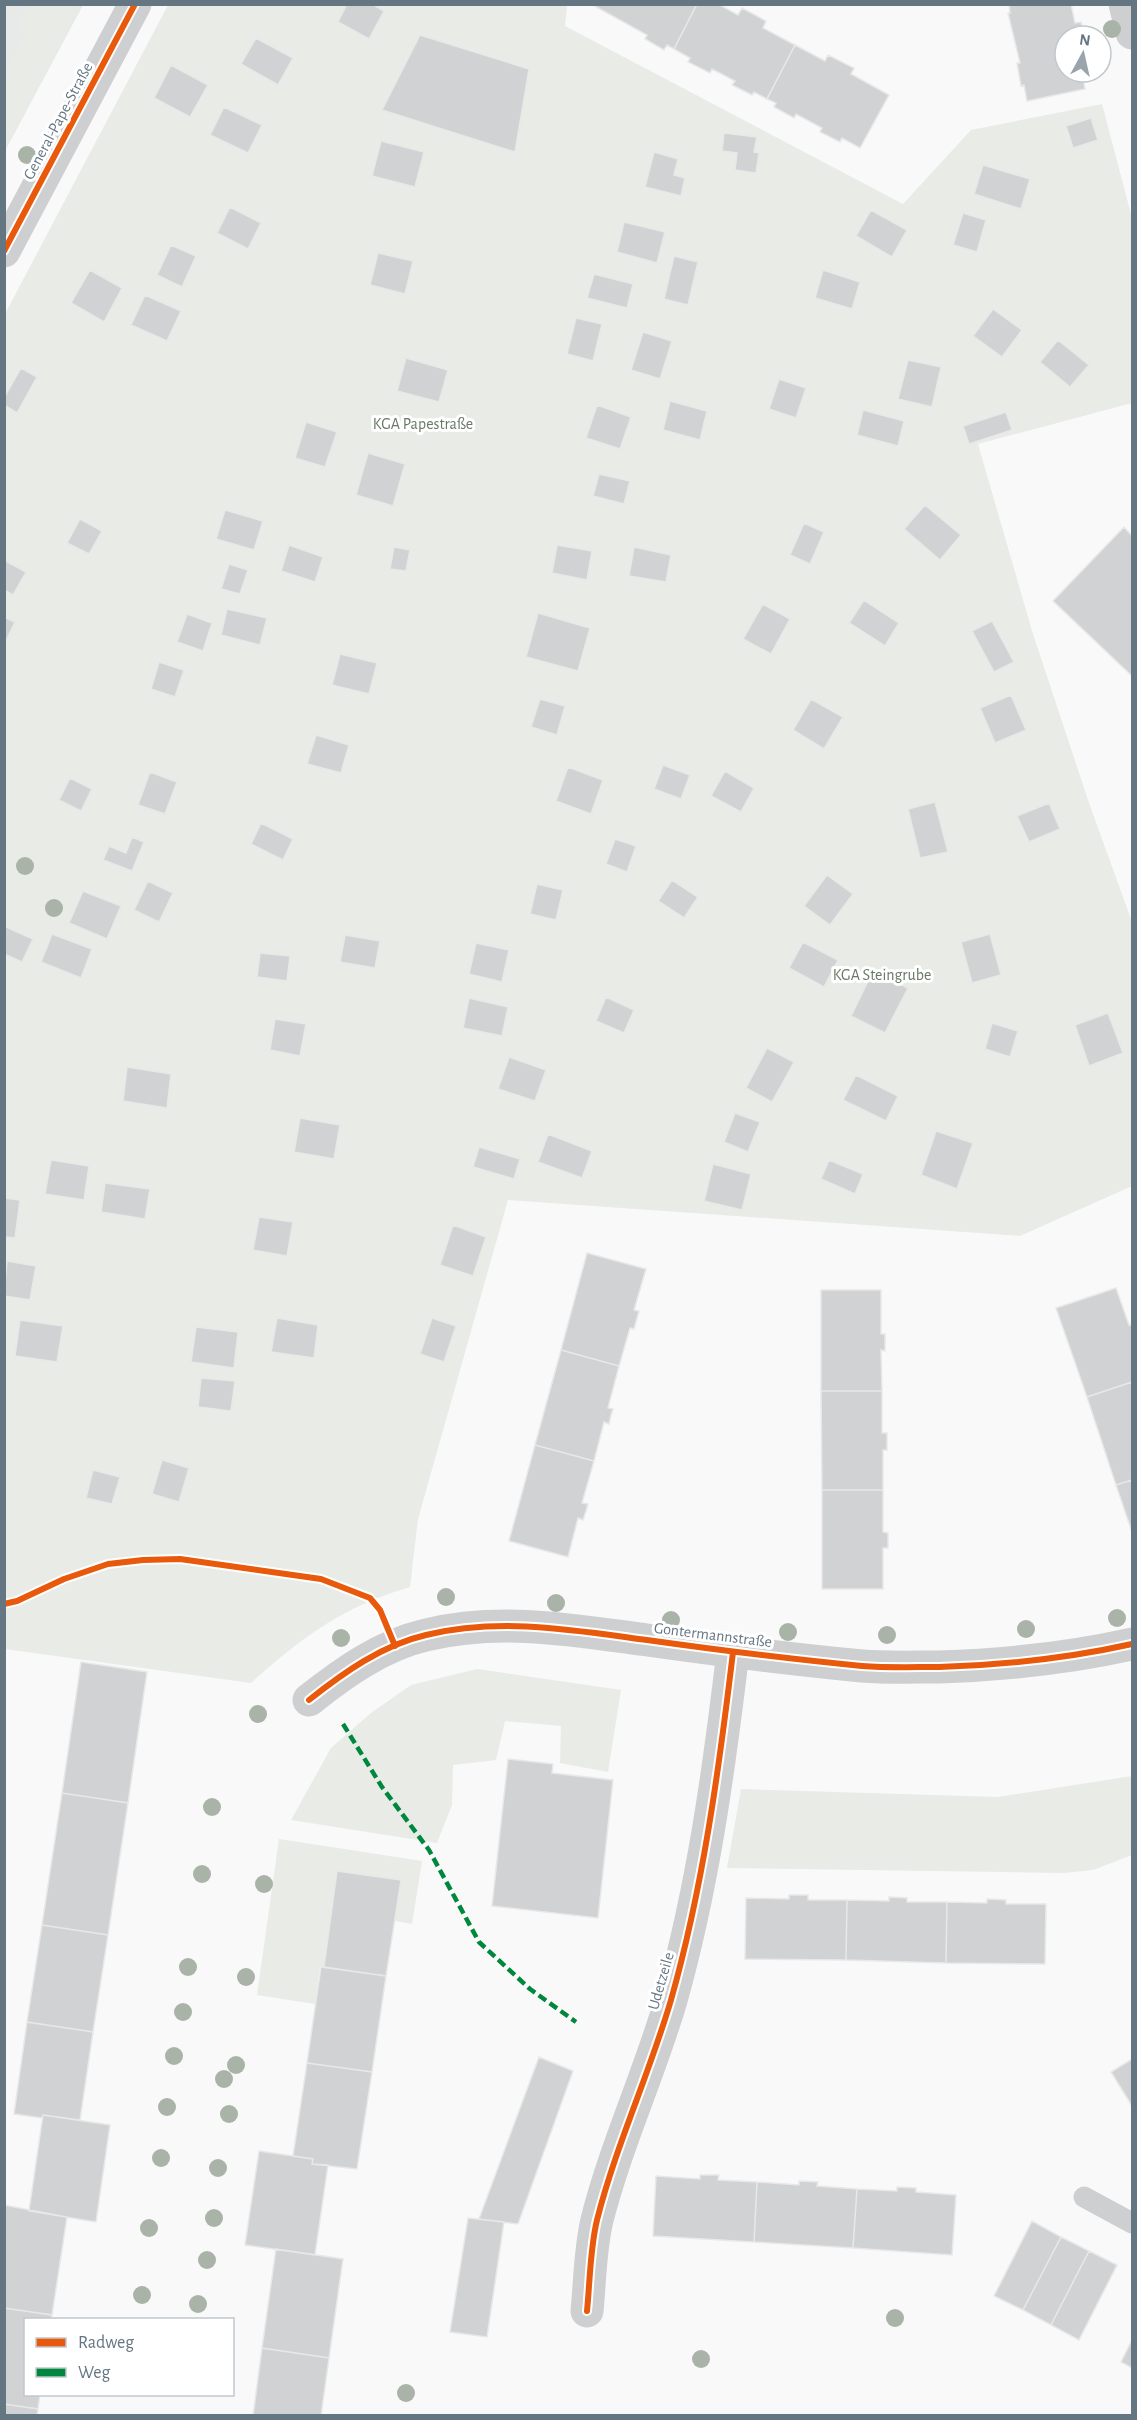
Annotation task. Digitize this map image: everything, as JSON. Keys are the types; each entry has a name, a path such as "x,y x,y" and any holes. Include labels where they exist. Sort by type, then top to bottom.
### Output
{"street":[{"name":"General-Pape-Straße","path":"4,251 135,4"},
{"path":"1125,4 1132,33"},
{"name":"Gontermannstraße","path":"309,1701 337,1678 376,1655 424,1635 501,1624 589,1632 733,1652 865,1666 978,1665 1056,1658 1132,1644"},
{"name":"Udetzeile","path":"587,2311 596,2223 609,2179 650,2067 688,1934 703,1864 733,1652"}],"lane":[{"path":"1084,2197 1132,2223"}],"shaded area":[{"path":"5,5 83,5 5,151"}],"green space":[{"path":"28,5 81,5 5,149 5,73 26,34 17,26"},
{"name":"KGA Papestraße","path":"168,5 567,5 565,26 903,204 971,130 1102,104 1132,218 1132,403 978,444 1032,631 1089,803 1132,922 1132,1186 1020,1236 508,1200 418,1519 410,1587 364,1604 324,1625 251,1683 5,1649 5,314"},
{"path":"477,1669 621,1690 608,1772 560,1763 561,1726 505,1721 496,1760 453,1765 452,1805 437,1843 291,1820 331,1748 371,1713 411,1685"},
{"path":"1132,1776 1132,1855 1093,1870 1064,1873 727,1868 741,1789 998,1797"},
{"path":"279,1839 422,1861 412,1924 395,1921 401,1880 337,1871 324,1967 320,1967 315,2004 257,1995"}],"building":[{"path":"347,4 372,4 384,11 369,39 338,22"},
{"path":"591,4 697,4 674,49 667,45 664,50 645,39 647,35"},
{"path":"697,4 718,4 738,15 742,8 766,21 763,28 795,45 767,99 754,92 752,95 732,85 735,81 712,69 710,73 688,62 690,58 674,49"},
{"path":"1009,4 1071,4 1075,23 1081,22 1081,24 1053,24 1053,84 1084,84 1085,89 1027,101 1024,85 1021,86 1017,63 1020,63 1008,13 1010,13"},
{"path":"420,35 529,69 515,152 382,110"},
{"path":"256,38 293,58 278,85 241,64"},
{"path":"795,45 825,61 828,55 854,68 851,74 889,95 860,148 842,138 840,142 820,132 822,128 796,114 794,118 774,107 776,103 767,99"},
{"path":"171,65 208,85 190,117 154,98"},
{"path":"224,107 262,125 248,153 210,135"},
{"path":"1091,118 1098,140 1073,148 1066,126"},
{"path":"724,133 757,137 754,152 759,153 756,173 735,170 737,153 722,151"},
{"path":"381,141 424,152 415,187 372,176"},
{"path":"654,152 678,159 674,175 685,178 681,196 645,187"},
{"path":"983,165 1030,179 1021,209 974,194"},
{"path":"230,207 261,223 248,249 217,233"},
{"path":"871,210 907,230 892,257 856,236"},
{"path":"963,213 986,220 977,252 953,245"},
{"path":"624,222 665,232 657,263 617,252"},
{"path":"171,245 196,256 182,287 157,275"},
{"path":"378,253 413,261 405,294 370,285"},
{"path":"674,256 698,262 688,305 664,299"},
{"path":"90,270 122,288 104,322 71,303"},
{"path":"823,270 860,282 852,309 815,298"},
{"path":"594,274 633,284 627,308 587,298"},
{"path":"145,295 181,311 167,341 131,325"},
{"path":"993,309 1022,330 1002,357 973,336"},
{"path":"576,318 602,324 593,361 567,354"},
{"path":"643,332 672,341 660,379 631,370"},
{"path":"1058,340 1089,365 1070,387 1040,362"},
{"path":"406,358 448,370 439,402 397,391"},
{"path":"908,360 941,367 932,407 898,399"},
{"path":"21,368 37,377 17,413 4,405 4,398"},
{"path":"779,379 806,388 796,418 769,409"},
{"path":"670,401 707,411 700,440 663,430"},
{"path":"597,405 631,417 620,449 586,438"},
{"path":"863,410 904,421 898,446 857,435"},
{"path":"1006,412 1012,430 969,444 963,426"},
{"path":"306,422 337,432 325,467 295,458"},
{"path":"368,453 405,464 393,506 356,495"},
{"path":"599,474 630,481 624,504 593,496"},
{"path":"925,505 961,535 940,560 904,529"},
{"path":"225,510 263,521 254,550 216,539"},
{"path":"80,519 102,531 89,554 67,543"},
{"path":"804,523 824,532 810,564 790,555"},
{"path":"1124,527 1132,536 1132,676 1053,601"},
{"path":"289,545 323,557 315,582 281,571"},
{"path":"557,545 592,551 587,580 552,573"},
{"path":"394,547 410,550 406,571 390,569"},
{"path":"634,547 671,555 666,582 629,576"},
{"path":"4,560 26,572 13,595 4,590"},
{"path":"229,564 248,570 240,594 221,589"},
{"path":"864,600 899,623 885,646 849,623"},
{"path":"763,604 790,619 771,654 743,639"},
{"path":"227,609 267,618 260,645 221,635"},
{"path":"538,613 590,628 578,671 526,657"},
{"path":"187,614 212,623 203,651 177,642"},
{"path":"4,617 15,622 4,645"},
{"path":"992,621 1014,662 994,672 972,631"},
{"path":"340,654 377,663 369,694 332,685"},
{"path":"159,662 184,670 175,697 151,689"},
{"path":"1011,695 1026,730 995,743 980,708"},
{"path":"540,699 565,706 557,735 531,727"},
{"path":"811,699 843,717 824,749 793,730"},
{"path":"316,735 349,745 341,773 307,764"},
{"path":"663,765 690,775 681,799 654,789"},
{"path":"568,767 603,780 591,814 556,801"},
{"path":"725,771 754,788 741,812 711,796"},
{"path":"150,772 177,782 165,814 138,805"},
{"path":"70,778 92,789 81,811 59,800"},
{"path":"935,802 948,852 920,858 908,809"},
{"path":"1049,803 1060,829 1029,842 1017,816"},
{"path":"261,823 293,839 283,860 251,844"},
{"path":"132,837 144,842 132,871 103,860 109,846 126,853"},
{"path":"615,839 636,846 627,872 606,864"},
{"path":"827,875 853,894 830,925 804,906"},
{"path":"672,880 698,897 684,918 658,901"},
{"path":"148,881 173,893 159,922 134,910"},
{"path":"537,884 563,890 556,920 530,914"},
{"path":"83,891 121,906 107,939 69,923"},
{"path":"4,926 33,939 22,962 4,954"},
{"path":"52,934 92,949 81,978 41,962"},
{"path":"990,934 1001,975 972,983 961,942"},
{"path":"345,935 380,941 375,968 340,962"},
{"path":"803,942 838,960 824,987 789,968"},
{"path":"476,943 509,950 502,982 469,974"},
{"path":"260,953 290,956 287,981 257,977"},
{"path":"873,971 908,988 885,1033 851,1016"},
{"path":"606,997 634,1010 624,1033 596,1021"},
{"path":"469,998 508,1007 502,1036 463,1028"},
{"path":"1108,1013 1123,1053 1089,1066 1075,1025"},
{"path":"275,1019 306,1024 300,1056 270,1050"},
{"path":"992,1023 1018,1031 1010,1057 985,1049"},
{"path":"767,1048 794,1062 772,1102 746,1088"},
{"path":"509,1057 546,1070 535,1101 498,1089"},
{"path":"127,1067 171,1074 167,1108 123,1101"},
{"path":"856,1075 898,1096 886,1121 843,1100"},
{"path":"735,1113 760,1122 748,1152 724,1142"},
{"path":"300,1118 340,1125 334,1159 294,1152"},
{"path":"936,1131 973,1143 957,1189 921,1175"},
{"path":"548,1134 592,1151 582,1178 538,1162"},
{"path":"479,1147 520,1159 514,1179 473,1167"},
{"path":"51,1160 89,1166 84,1200 45,1194"},
{"path":"829,1160 863,1174 855,1194 821,1179"},
{"path":"713,1164 751,1174 742,1210 704,1201"},
{"path":"105,1183 150,1189 145,1219 101,1212"},
{"path":"4,1198 20,1200 15,1238 4,1237"},
{"path":"259,1217 293,1222 287,1256 253,1250"},
{"path":"453,1225 486,1237 473,1276 440,1265"},
{"path":"587,1253 646,1269 634,1310 639,1311 634,1329 630,1328 619,1366 561,1350"},
{"path":"7,1261 36,1266 30,1300 4,1296"},
{"path":"1116,1288 1129,1325 1132,1324 1132,1382 1087,1397 1056,1308"},
{"path":"821,1290 881,1290 881,1334 885,1334 885,1351 881,1350 882,1391 821,1391"},
{"path":"277,1318 318,1325 314,1358 271,1352"},
{"path":"432,1318 456,1326 444,1362 420,1354"},
{"path":"20,1320 63,1326 57,1362 15,1356"},
{"path":"196,1327 238,1332 234,1368 191,1362"},
{"path":"561,1350 619,1366 608,1408 613,1409 609,1424 604,1422 594,1461 535,1445"},
{"path":"201,1378 235,1381 231,1411 198,1407"},
{"path":"1132,1382 1132,1480 1116,1485 1087,1397"},
{"path":"821,1391 882,1391 882,1433 887,1433 887,1450 883,1450 883,1490 822,1490"},
{"path":"535,1445 594,1461 582,1503 588,1504 583,1520 578,1518 568,1557 509,1541"},
{"path":"162,1460 189,1468 179,1502 152,1494"},
{"path":"93,1470 120,1477 112,1504 86,1498"},
{"path":"1132,1480 1132,1532 1116,1485"},
{"path":"822,1490 883,1490 883,1532 888,1533 888,1548 883,1548 883,1589 822,1589"},
{"path":"81,1662 147,1672 128,1803 62,1793"},
{"path":"508,1759 553,1764 552,1773 613,1780 598,1918 492,1906"},
{"path":"62,1793 128,1803 108,1935 42,1925"},
{"path":"337,1871 401,1880 386,1976 324,1967"},
{"path":"789,1895 808,1895 808,1900 847,1900 846,1960 745,1959 746,1898 789,1899"},
{"path":"889,1897 907,1898 907,1902 947,1902 946,1963 846,1960 847,1900 889,1901"},
{"path":"987,1899 1006,1900 1006,1904 1046,1904 1045,1964 946,1963 947,1902 987,1903"},
{"path":"42,1925 108,1935 93,2032 27,2022"},
{"path":"321,1967 386,1976 372,2072 307,2063"},
{"path":"27,2022 93,2032 80,2120 14,2114"},
{"path":"539,2057 573,2071 518,2224 479,2219"},
{"path":"1132,2059 1132,2106 1111,2072"},
{"path":"307,2063 372,2072 357,2169 312,2164 313,2159 293,2156"},
{"path":"43,2115 110,2125 96,2222 29,2211"},
{"path":"259,2151 313,2159 312,2164 328,2165 315,2255 245,2245"},
{"path":"700,2175 719,2175 718,2180 757,2182 754,2242 653,2236 656,2176 700,2179"},
{"path":"799,2181 818,2182 817,2186 857,2189 853,2248 754,2242 757,2182 799,2185"},
{"path":"897,2187 916,2188 916,2192 956,2195 952,2255 853,2248 857,2189 897,2191"},
{"path":"4,2205 67,2217 52,2315 4,2308"},
{"path":"468,2218 504,2222 487,2337 450,2332"},
{"path":"1032,2221 1061,2237 1023,2310 994,2296"},
{"path":"1061,2237 1089,2251 1051,2325 1023,2310"},
{"path":"276,2249 343,2259 329,2358 262,2348"},
{"path":"1089,2251 1117,2265 1079,2340 1051,2325"},
{"path":"4,2308 52,2315 51,2318 24,2318 24,2396 40,2396 38,2409 4,2404"},
{"path":"1132,2340 1132,2368 1121,2362"},
{"path":"262,2348 329,2358 321,2416 253,2416"},
{"path":"4,2404 38,2409 37,2416 4,2416"}],"marked path":[{"path":"343,1724 382,1787 429,1850 479,1942 530,1989 576,2022"}],"cycle path":[{"path":"4,251 135,4"},
{"path":"4,1604 17,1601 64,1579 108,1564 180,1559 321,1579 370,1598 380,1610 395,1646"},
{"path":"309,1700 349,1670 394,1646 426,1635 481,1627 564,1629 781,1657 881,1667 1012,1663 1132,1644"},
{"path":"587,2311 597,2220 613,2165 671,2000 692,1914 716,1784 733,1652"}],"park label":[{"name":"KGA Steingrube","path":"882,975"}]}
